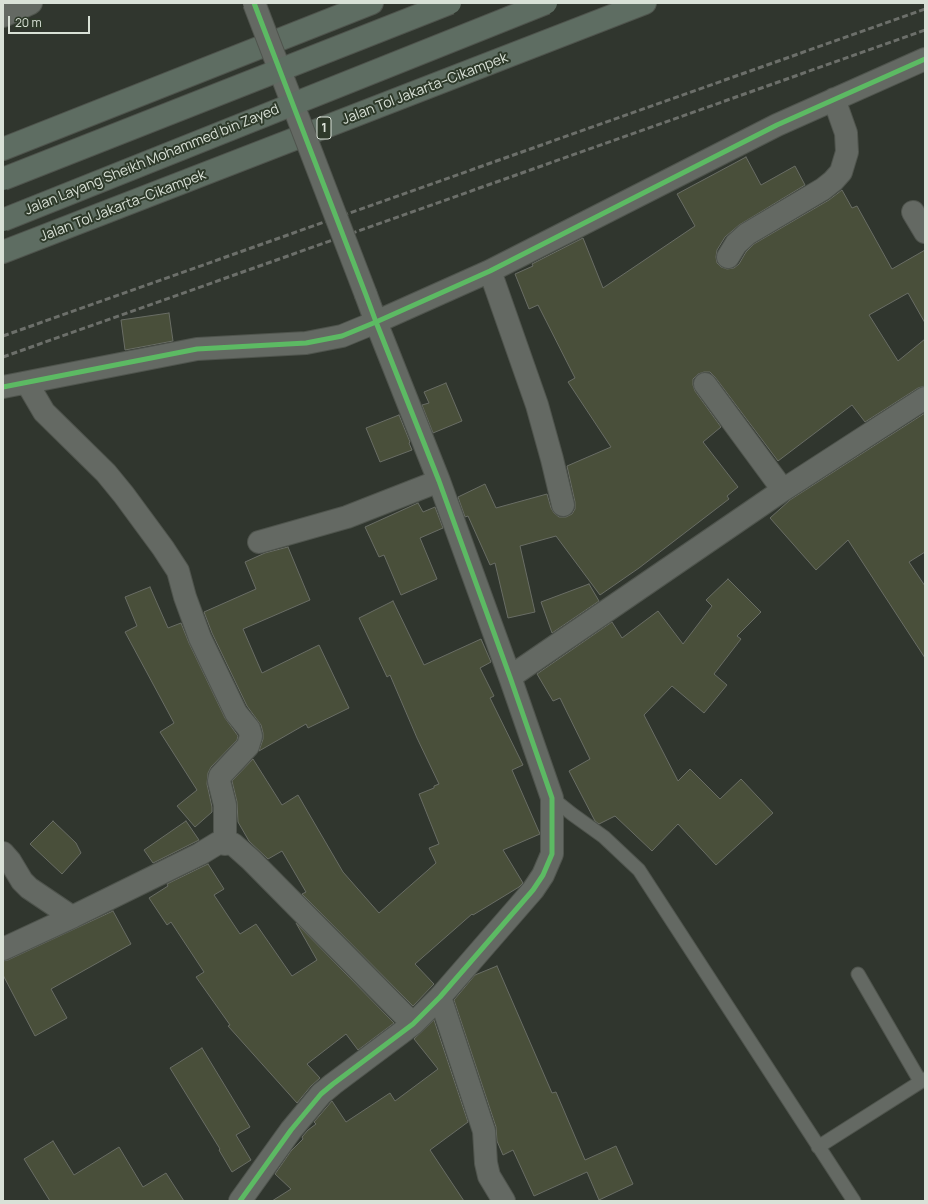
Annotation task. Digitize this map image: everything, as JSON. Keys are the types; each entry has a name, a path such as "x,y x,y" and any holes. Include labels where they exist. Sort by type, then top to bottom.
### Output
{"highway":[{"path":"3,149 372,3"},
{"path":"3,179 450,3"},
{"name":"Jalan Layang Sheikh Mohammed bin Zayed","path":"3,220 546,3"},
{"name":"Jalan Tol Jakarta–Cikampek","path":"3,252 645,3"}],"street":[{"path":"3,16 31,3"},
{"path":"240,1201 291,1130 321,1094 412,1024 440,997 533,890 543,875 552,854 552,798 510,677 439,481 376,322 254,3"},
{"path":"3,387 197,349 306,343 342,336 490,272 778,125 925,59"},
{"path":"728,257 736,244 747,234 823,189 841,172 847,152 846,134 834,100"},
{"path":"913,212 925,232"},
{"path":"490,272 537,405 563,505"},
{"path":"27,382 44,412 106,473 163,548 178,571 185,597 200,638 236,713 249,729 251,736 248,746 220,776 219,781 225,805 225,844"},
{"path":"705,384 783,490"},
{"path":"510,677 783,490 925,398"},
{"path":"259,542 347,516 439,481"},
{"path":"3,949 72,918 200,854 218,843 232,844 251,860 412,1024"},
{"path":"3,853 10,861 22,881 29,888 72,918"},
{"path":"440,997 484,1131 486,1163 489,1176 504,1201"}],"lane":[{"path":"552,798 604,837 639,870 854,1201"},
{"path":"818,1147 923,1080 858,974"}],"building":[{"path":"746,157 761,185 795,166 805,185 739,225 725,237 717,250 717,263 721,267 727,269 734,268 739,264 746,252 754,244 829,200 842,190 852,208 857,206 892,269 925,250 925,323 908,293 869,315 898,361 925,339 925,386 918,388 865,422 852,405 778,461 715,377 710,372 698,374 693,379 695,391 721,427 703,442 738,487 727,496 729,499 639,568 600,595 556,536 520,546 535,612 508,618 495,563 490,565 468,516 465,517 458,497 485,484 496,508 547,494 554,513 559,517 566,517 572,514 575,509 575,502 567,466 611,447 568,382 575,378 538,305 529,309 515,274 533,266 532,264 583,238 603,288 695,226 677,194"},
{"path":"169,313 173,341 125,350 121,320"},
{"path":"446,383 462,421 433,433 422,405 429,403 424,392"},
{"path":"925,413 925,552 909,562 925,586 925,658 848,540 816,570 770,518 790,500"},
{"path":"399,415 412,450 380,462 366,428"},
{"path":"418,503 423,512 435,507 443,528 420,538 437,579 401,595 384,555 379,557 365,527"},
{"path":"288,547 310,600 243,629 262,673 319,645 349,708 308,728 306,724 259,751 263,739 261,725 247,706 212,633 204,612 256,589 245,562 265,553"},
{"path":"728,579 761,612 737,636 741,639 714,674 727,685 704,713 672,686 644,715 678,781 690,769 720,799 741,779 773,813 716,865 678,824 652,851 615,816 599,824 595,821 569,771 590,759 560,698 553,701 537,674 612,622 622,638 658,611 683,644 712,606 706,600"},
{"path":"589,584 599,601 552,633 541,602"},
{"path":"150,587 168,628 181,623 225,718 238,736 237,740 211,767 208,773 207,784 212,812 195,827 177,806 197,790 160,732 174,723 125,632 137,626 125,597"},
{"path":"393,601 424,665 481,639 491,662 480,668 494,696 490,698 523,765 512,770 540,834 503,850 523,883 519,887 473,915 472,914 415,964 434,984 413,1006 302,894 306,892 282,851 268,859 249,841 238,822 237,802 232,781 253,759 282,805 298,795 343,872 379,913 436,863 429,848 439,844 419,794 434,788 434,786 439,784 417,738 390,675 387,677 359,618"},
{"path":"53,821 76,843 81,853 62,874 30,844"},
{"path":"186,821 199,840 153,863 144,850"},
{"path":"208,864 224,889 214,895 240,934 256,924 292,976 317,960 296,923 394,1023 358,1050 346,1034 307,1064 320,1078 311,1086 297,1103 228,1026 230,1025 196,977 204,972 171,922 167,925 149,898 168,886 167,884"},
{"path":"113,911 131,944 51,989 67,1018 35,1036 3,975 3,961"},
{"path":"497,966 552,1093 556,1092 585,1160 616,1146 633,1184 599,1200 587,1172 534,1196 513,1150 503,1155 497,1141 496,1127 454,1000 475,975"},
{"path":"434,1020 468,1122 430,1150 464,1201 272,1201 291,1189 275,1174 291,1151 303,1139 302,1137 316,1124 314,1122 332,1101 346,1122 390,1093 395,1101 438,1069 414,1039"},
{"path":"202,1048 250,1127 236,1135 251,1160 232,1172 219,1150 220,1149 170,1068"},
{"path":"53,1141 74,1175 119,1147 143,1187 166,1173 184,1201 50,1201 24,1159"}],"railway":[{"path":"3,336 925,9"},
{"path":"3,357 925,30"}],"cycle path":[{"path":"240,1201 291,1130 321,1094 413,1024 440,997 533,890 543,875 552,854 552,798 510,677 439,481 376,322 254,3"},
{"path":"3,387 197,349 306,343 342,336 490,271 777,125 925,59"}]}
